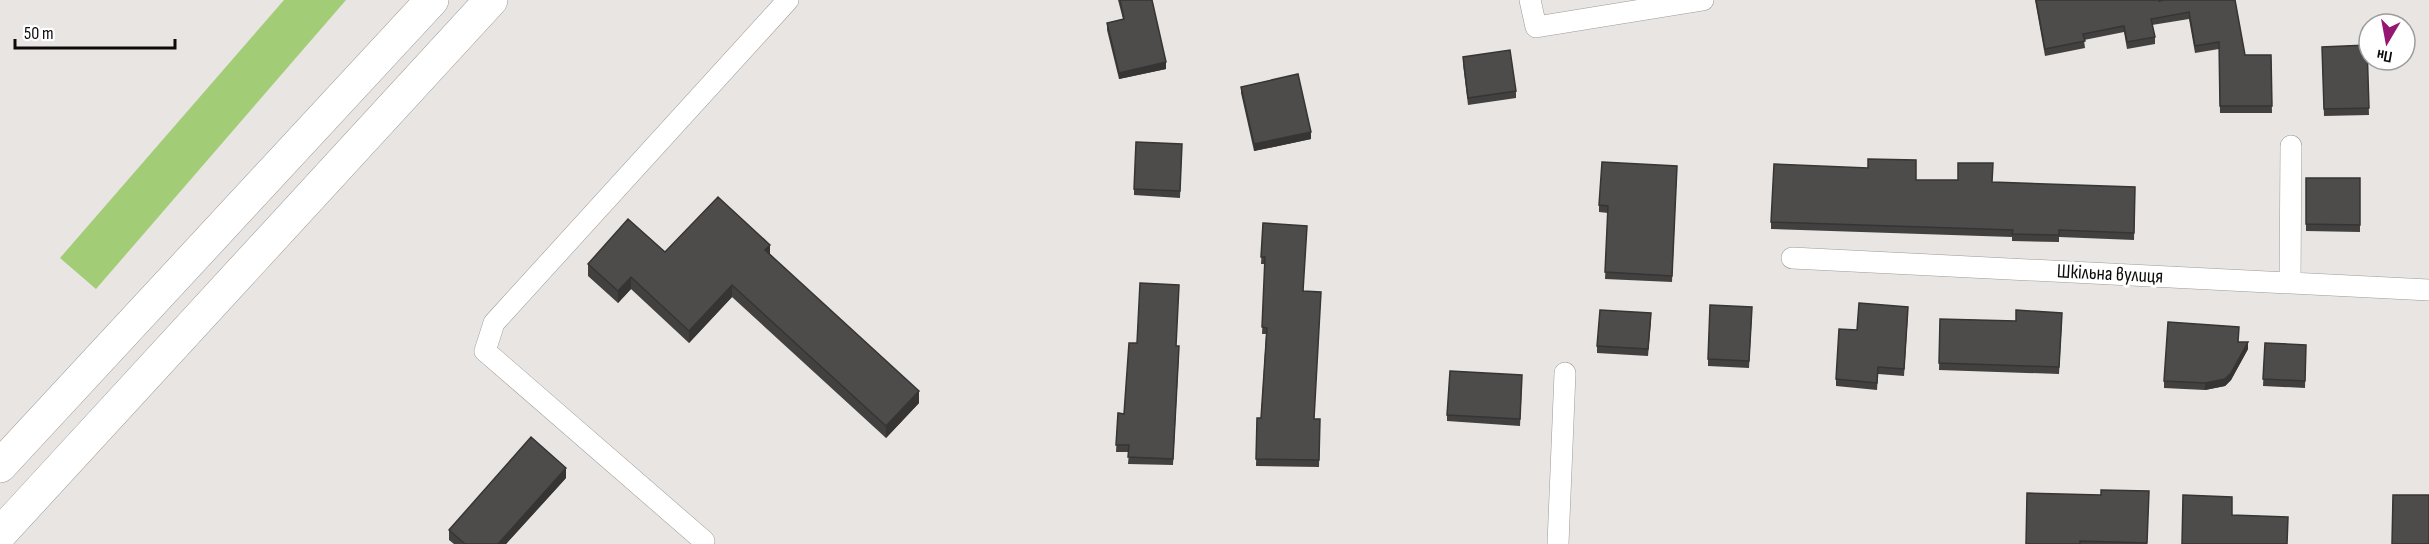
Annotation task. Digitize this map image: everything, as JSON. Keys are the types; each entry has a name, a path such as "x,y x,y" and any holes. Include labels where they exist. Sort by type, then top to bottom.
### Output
{"main road":[{"path":"0,466 432,0"},
{"path":"0,534 491,0"}],"street":[{"path":"702,544 704,541 485,351 494,323 788,0"},
{"path":"1530,0 1536,27 1703,0"},
{"path":"2290,283 2291,146"},
{"name":"Шкільна вулиця","path":"1792,258 2429,290"},
{"path":"1558,544 1565,373"}],"green space":[{"path":"284,0 346,0 96,289 60,258"}],"building":[{"path":"1120,0 1152,0 1166,62 1119,73 1107,23 1124,19"},
{"path":"2036,0 2235,0 2245,55 2271,55 2272,106 2220,106 2219,42 2195,46 2189,12 2151,19 2155,37 2127,42 2124,26 2083,34 2085,41 2045,49"},
{"path":"2357,45 2357,72 2368,72 2369,108 2324,109 2322,47"},
{"path":"1510,50 1516,91 1468,98 1463,57"},
{"path":"1298,74 1311,132 1254,144 1241,87"},
{"path":"1136,142 1182,144 1180,191 1134,189"},
{"path":"1868,159 1916,160 1916,180 1958,180 1958,163 1993,163 1992,182 2135,187 2134,233 2059,230 2059,235 2012,234 2013,230 1771,222 1774,164 1868,168"},
{"path":"1602,162 1677,166 1672,276 1605,272 1608,206 1599,205"},
{"path":"2306,178 2360,178 2360,225 2306,224"},
{"path":"718,197 770,245 765,250 919,391 886,426 732,285 689,331 631,277 618,291 588,264 628,219 665,252"},
{"path":"1263,223 1307,226 1303,291 1321,292 1314,419 1320,419 1319,460 1256,459 1257,418 1261,418 1267,328 1262,327 1265,257 1261,257"},
{"path":"1140,283 1179,285 1176,346 1179,346 1173,459 1128,457 1129,445 1116,445 1118,413 1124,414 1129,343 1137,343"},
{"path":"1859,303 1908,307 1904,369 1878,367 1877,383 1836,379 1839,329 1857,330"},
{"path":"1710,305 1752,307 1749,361 1708,359"},
{"path":"1600,310 1651,313 1648,349 1597,346"},
{"path":"2016,310 2062,313 2059,367 1939,363 1940,319 2016,321"},
{"path":"2168,322 2239,327 2238,342 2248,342 2231,373 2225,379 2205,383 2164,381"},
{"path":"2265,343 2306,345 2305,381 2263,379"},
{"path":"1450,371 1522,375 1520,419 1447,415"},
{"path":"531,437 566,468 498,544 465,544 449,530"},
{"path":"2101,490 2149,491 2147,543 2080,541 2080,544 2026,544 2027,493 2101,495"},
{"path":"2183,495 2232,497 2232,515 2288,517 2287,544 2182,544"},
{"path":"2393,495 2429,495 2429,544 2392,544"}]}
